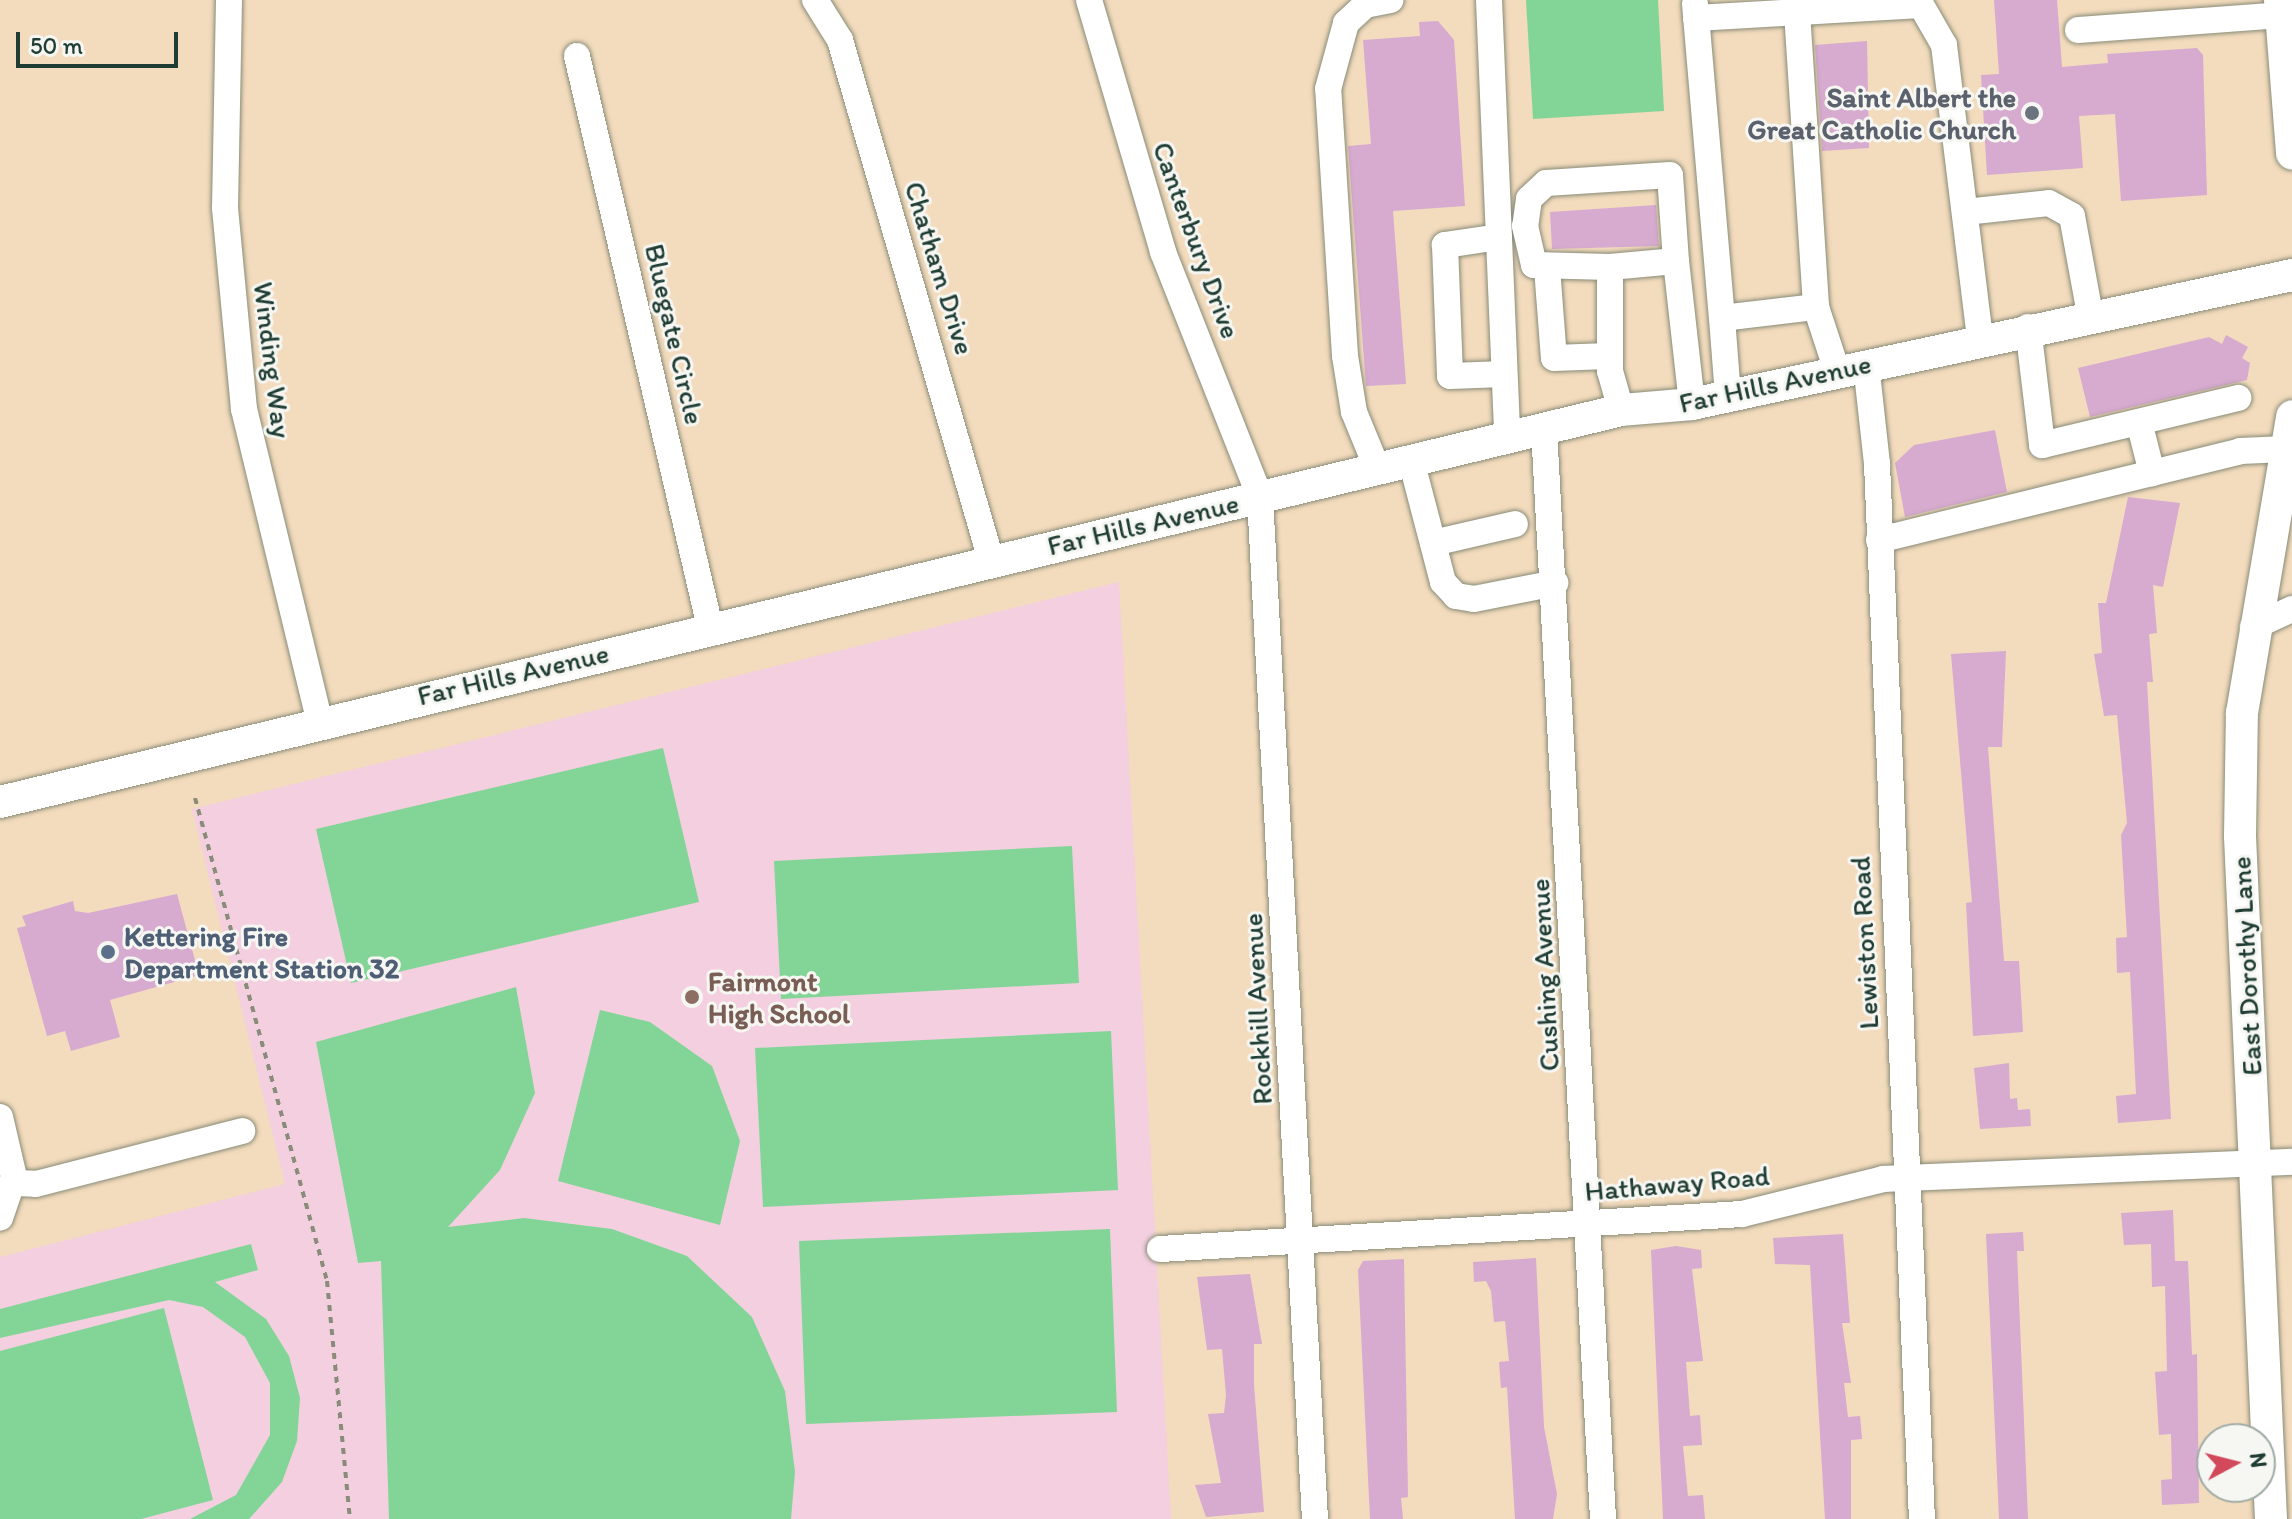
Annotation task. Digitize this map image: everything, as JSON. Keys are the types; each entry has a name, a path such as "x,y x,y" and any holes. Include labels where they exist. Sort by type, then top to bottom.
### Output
{"main road":[{"path":"2284,25 2292,154"},
{"name":"Far Hills Avenue","path":"0,802 319,720 1621,410 1692,404 1980,337 2292,275"},
{"name":"East Dorothy Lane","path":"2271,1519 2240,836 2242,713 2253,627 2281,539 2286,449 2292,416"}],"street":[{"name":"Winding Way","path":"229,0 225,208 244,409 319,720"},
{"name":"Chatham Drive","path":"815,0 840,40 991,560"},
{"name":"Canterbury Drive","path":"1089,0 1158,238 1260,497"},
{"path":"1377,468 1354,412 1345,356 1327,141 1335,44 1365,5 1391,0"},
{"path":"1489,0 1507,437"},
{"path":"1728,396 1695,9 1797,12 1921,5 1944,45 1980,337"},
{"name":"Lewiston Road","path":"1797,12 1816,307 1851,367 1879,540 1922,1519"},
{"path":"2078,30 2284,25"},
{"name":"Bluegate Circle","path":"577,56 710,627"},
{"path":"1676,261 1610,267 1547,268 1527,257 1525,226 1534,189 1546,183 1670,175 1692,404"},
{"path":"1965,212 2049,203 2072,216 2090,314"},
{"path":"1499,237 1445,245 1450,376 1504,374"},
{"path":"1547,268 1554,358 1608,356 1615,348 1610,267"},
{"path":"1722,318 1816,307"},
{"path":"2028,327 2042,445 2238,398"},
{"path":"1608,356 1621,410"},
{"path":"2139,422 2152,473"},
{"name":"Cushing Avenue","path":"1544,429 1555,583 1603,1519"},
{"path":"1879,540 2240,451 2286,449"},
{"path":"1411,460 1443,582 1456,596 1474,599 1555,583"},
{"name":"Rockhill Avenue","path":"1260,497 1315,1519"},
{"path":"1433,543 1515,524"},
{"path":"2253,627 2292,609"},
{"path":"0,1117 13,1183 0,1218"},
{"path":"13,1183 36,1184 242,1131"},
{"name":"Hathaway Road","path":"1160,1249 1742,1214 1907,1178 2292,1162"}],"path":[{"path":"195,798 327,1281 350,1519"}],"shaded area":[{"name":"Fairmont High School","path":"1119,582 1171,1519 0,1519 0,1257 285,1184 192,809"}],"green space":[{"path":"1526,0 1658,0 1664,111 1533,119"},
{"path":"663,748 699,902 351,983 316,829"},
{"path":"1072,846 1079,983 781,999 774,861"},
{"path":"516,987 535,1093 500,1170 448,1227 524,1218 612,1229 687,1256 752,1317 785,1391 795,1472 791,1519 389,1519 381,1261 358,1263 316,1042"},
{"path":"600,1010 650,1022 712,1066 740,1141 720,1225 558,1181"},
{"path":"1111,1031 1118,1190 763,1207 755,1048"},
{"path":"1110,1229 1117,1412 806,1424 799,1241"},
{"path":"251,1244 258,1270 215,1282 266,1319 289,1356 300,1398 297,1441 282,1482 249,1519 190,1519 236,1495 270,1435 270,1383 245,1337 203,1307 169,1300 0,1338 0,1309"},
{"path":"164,1308 213,1500 141,1519 0,1519 0,1351"}],"building":[{"path":"1994,0 2057,0 2062,67 2108,63 2107,54 2197,48 2203,55 2207,195 2121,201 2115,114 2079,116 2083,168 1987,175 1981,75 1999,74"},
{"path":"1438,21 1454,40 1465,206 1393,211 1406,384 1366,386 1348,146 1371,144 1363,40 1420,36 1419,22"},
{"path":"1867,41 1869,148 1822,151 1815,45"},
{"path":"1656,205 1659,246 1552,249 1550,212"},
{"path":"2226,335 2248,347 2242,358 2250,363 2247,380 2090,417 2078,368 2209,337 2222,344"},
{"path":"1995,430 2007,492 1905,517 1895,463 1914,445"},
{"path":"2128,497 2180,503 2163,587 2153,585 2157,633 2149,634 2153,682 2147,682 2171,1119 2118,1123 2116,1096 2136,1094 2130,972 2117,973 2116,938 2127,937 2121,835 2127,823 2117,715 2104,716 2094,654 2102,653 2098,603 2106,603"},
{"path":"2006,651 2002,747 1988,747 2004,961 2019,961 2023,1032 1973,1036 1966,903 1972,902 1951,654"},
{"name":"Kettering Fire Department Station 32","path":"177,894 199,975 110,1000 120,1037 71,1051 65,1031 47,1036 17,928 26,926 22,916 73,901 75,911 88,913"},
{"path":"2009,1063 2010,1099 2017,1098 2018,1110 2030,1109 2031,1126 1980,1129 1974,1068"},
{"path":"2173,1210 2175,1261 2188,1261 2192,1355 2197,1354 2196,1503 2199,1503 2162,1505 2161,1480 2172,1479 2171,1434 2159,1435 2155,1372 2167,1371 2165,1286 2152,1287 2151,1244 2124,1245 2121,1213"},
{"path":"2023,1232 2024,1251 2017,1251 2028,1519 1999,1519 1986,1234"},
{"path":"1843,1234 1850,1323 1842,1323 1851,1383 1844,1383 1848,1417 1860,1416 1862,1439 1851,1440 1851,1519 1825,1519 1810,1265 1775,1264 1773,1238"},
{"path":"1676,1246 1701,1250 1702,1268 1692,1269 1703,1361 1686,1362 1690,1416 1700,1415 1702,1445 1683,1446 1688,1496 1703,1495 1705,1519 1663,1519 1651,1250"},
{"path":"1536,1258 1544,1427 1557,1494 1553,1519 1515,1519 1507,1387 1501,1388 1499,1362 1509,1361 1505,1321 1494,1322 1491,1291 1486,1281 1474,1282 1473,1262"},
{"path":"1404,1259 1408,1497 1401,1498 1403,1519 1370,1519 1358,1270 1363,1261"},
{"path":"1250,1274 1262,1344 1254,1344 1254,1385 1264,1512 1206,1517 1195,1485 1221,1483 1208,1414 1224,1413 1226,1395 1222,1349 1207,1350 1197,1277"}],"place":[{"name":"Saint Albert the Great Catholic Church","path":"2032,113"},
{"name":"Kettering Fire Department Station 32","path":"108,952"},
{"name":"Fairmont High School","path":"692,997"}]}
